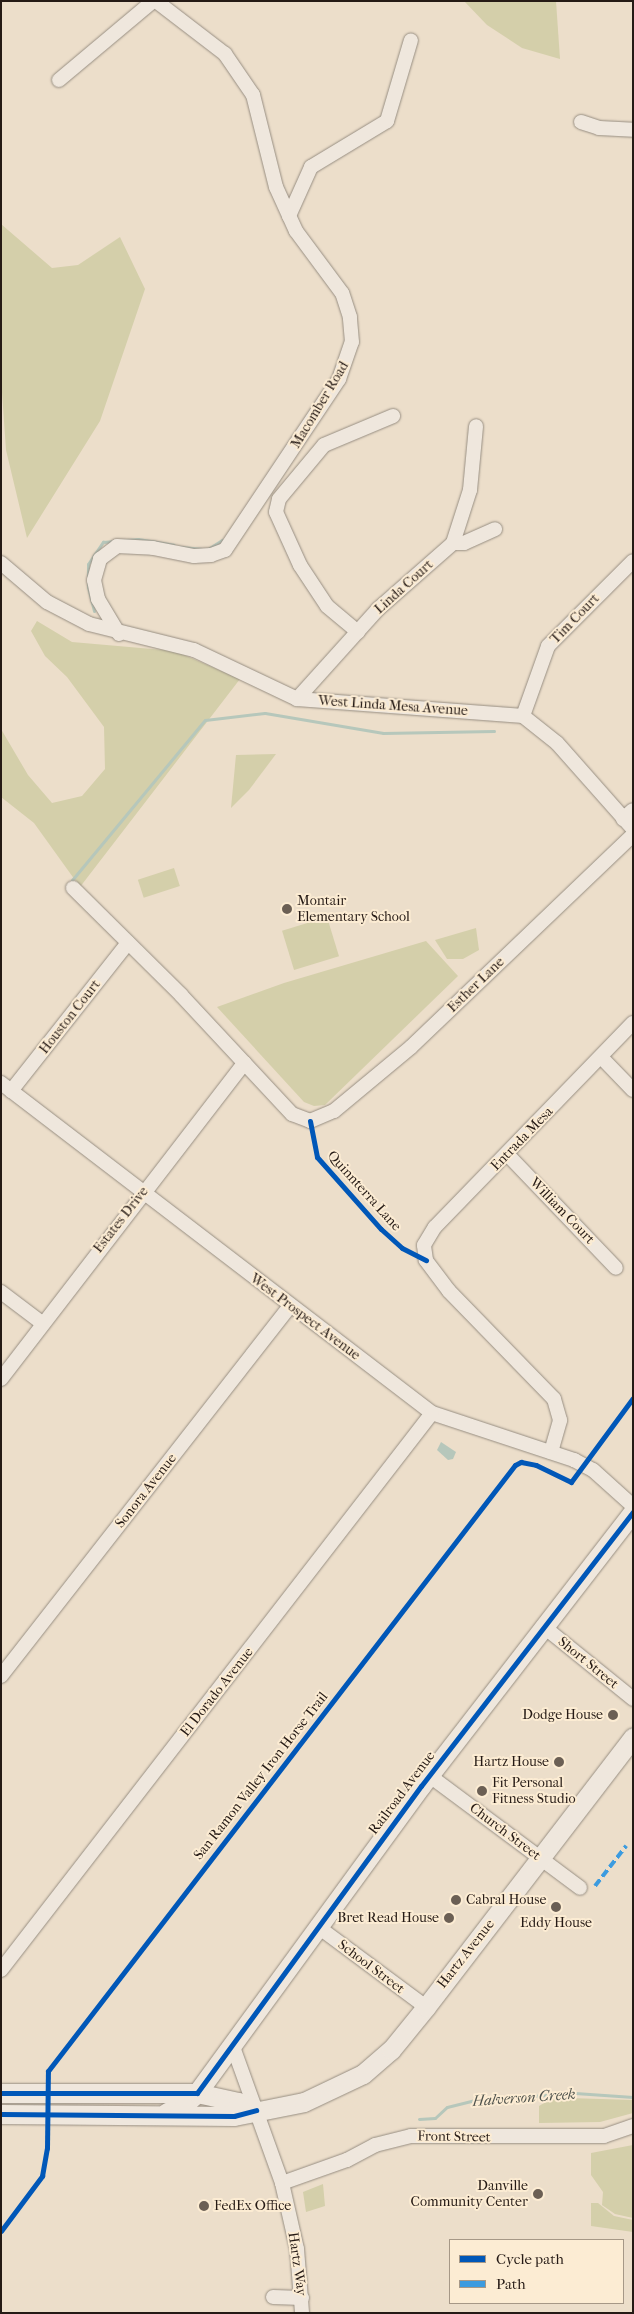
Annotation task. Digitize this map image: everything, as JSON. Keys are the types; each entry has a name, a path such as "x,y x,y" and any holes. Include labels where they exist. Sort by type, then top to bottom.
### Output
{"main road":[{"name":"Railroad Avenue","path":"163,2114 184,2105 197,2094 316,1926 543,1626 633,1512"},
{"name":"Hartz Avenue","path":"1,2114 234,2116 256,2110 304,2102 363,2074 391,2050 426,2007 633,1737"},
{"path":"1,2093 197,2094 238,2102 256,2110"}],"street":[{"path":"59,80 155,1"},
{"name":"Macomber Road","path":"119,634 98,600 94,580 100,559 117,546 153,548 194,556 211,555 225,550 346,366 352,342 350,317 342,293 296,231 276,187 253,95 240,73 225,54 155,1"},
{"path":"289,216 311,167 388,121 411,40"},
{"path":"581,122 599,128 633,130"},
{"path":"358,632 327,606 300,565 276,512 280,499 324,445 367,424 393,416"},
{"path":"453,543 470,490 476,426"},
{"name":"Linda Court","path":"297,699 378,610 453,543 464,543 495,529"},
{"name":"Tim Court","path":"523,716 548,646 633,561"},
{"name":"West Linda Mesa Avenue","path":"1,563 46,602 90,624 119,634 162,640 194,650 297,699 523,716"},
{"path":"523,716 557,743 630,819"},
{"name":"Esther Lane","path":"244,1063 292,1114 310,1121 334,1111 411,1047 633,835"},
{"path":"73,888 244,1063"},
{"name":"Houston Court","path":"6,1087 128,943"},
{"name":"Entrada Mesa","path":"551,1452 560,1420 554,1399 449,1291 426,1260 424,1245 435,1227 508,1155 633,1023"},
{"path":"601,1057 633,1090"},
{"name":"Estates Drive","path":"1,1379 142,1192 244,1063"},
{"name":"West Prospect Avenue","path":"6,1087 432,1413 584,1464 633,1506"},
{"name":"William Court","path":"508,1155 616,1268"},
{"path":"1,1292 42,1323"},
{"name":"Sonora Avenue","path":"1,1676 290,1306"},
{"name":"El Dorado Avenue","path":"1,1970 432,1413"},
{"name":"Short Street","path":"543,1626 633,1699"},
{"name":"Church Street","path":"430,1776 580,1888"},
{"name":"School Street","path":"316,1926 426,2007"},
{"name":"Hartz Way","path":"232,2044 282,2183 297,2248 302,2313"},
{"name":"Front Street","path":"282,2183 339,2164 375,2145 411,2136 604,2136 633,2126"},
{"path":"274,2298 302,2298"}],"shaded area":[{"path":"464,1 556,1 560,59 522,48 487,25"},
{"path":"1,224 52,268 78,265 120,237 145,289 100,421 27,538 6,450 1,378"},
{"path":"37,621 72,642 175,651 240,679 80,887 34,823 1,797 1,729 28,775 52,803 82,796 105,769 104,727 67,677 45,656 31,631"},
{"path":"276,754 249,790 231,808 236,755"},
{"path":"174,868 180,886 144,898 138,880"},
{"path":"327,917 339,956 294,970 282,931"},
{"path":"476,928 479,950 463,959 447,959 435,940"},
{"path":"426,941 458,976 325,1105 314,1106 304,1102 217,1007 284,983"},
{"path":"441,1442 456,1452 453,1459 448,1460 437,1450"},
{"path":"568,2098 633,2100 633,2113 600,2122 539,2123 539,2106 549,2100"},
{"path":"633,2145 633,2218 615,2214 602,2205 603,2192 591,2175 591,2153"},
{"path":"323,2184 325,2206 306,2212 303,2192"},
{"path":"591,2203 598,2203 614,2216 633,2220 633,2232 591,2226"}],"waterway":[{"path":"94,611 88,587 88,564 103,542 138,539 174,545"},
{"path":"208,549 222,540"},
{"path":"180,547 201,549"},
{"path":"72,880 205,720 265,713 383,733 494,731"},
{"name":"Halverson Creek","path":"419,2119 435,2118 447,2107 476,2100 575,2093 633,2097"}],"marked path":[{"path":"595,1886 626,1846"}],"cycle path":[{"name":"Quinnterra Lane","path":"310,1121 317,1157 381,1229 402,1248 426,1260"},
{"name":"San Ramon Valley Iron Horse Trail","path":"1,2231 42,2176 47,2148 48,2071 515,1465 521,1462 536,1465 571,1482 633,1398"},
{"path":"1,2093 197,2093 421,1786 633,1512"},
{"path":"1,2114 234,2116 256,2110"}],"place":[{"name":"Montair Elementary School","path":"287,909"},
{"name":"Dodge House","path":"613,1715"},
{"name":"Hartz House","path":"559,1762"},
{"name":"Fit Personal Fitness Studio","path":"482,1791"},
{"name":"Cabral House","path":"456,1900"},
{"name":"Eddy House","path":"556,1907"},
{"name":"Bret Read House","path":"449,1918"},
{"name":"Danville Community Center","path":"538,2194"},
{"name":"FedEx Office","path":"204,2206"}]}
